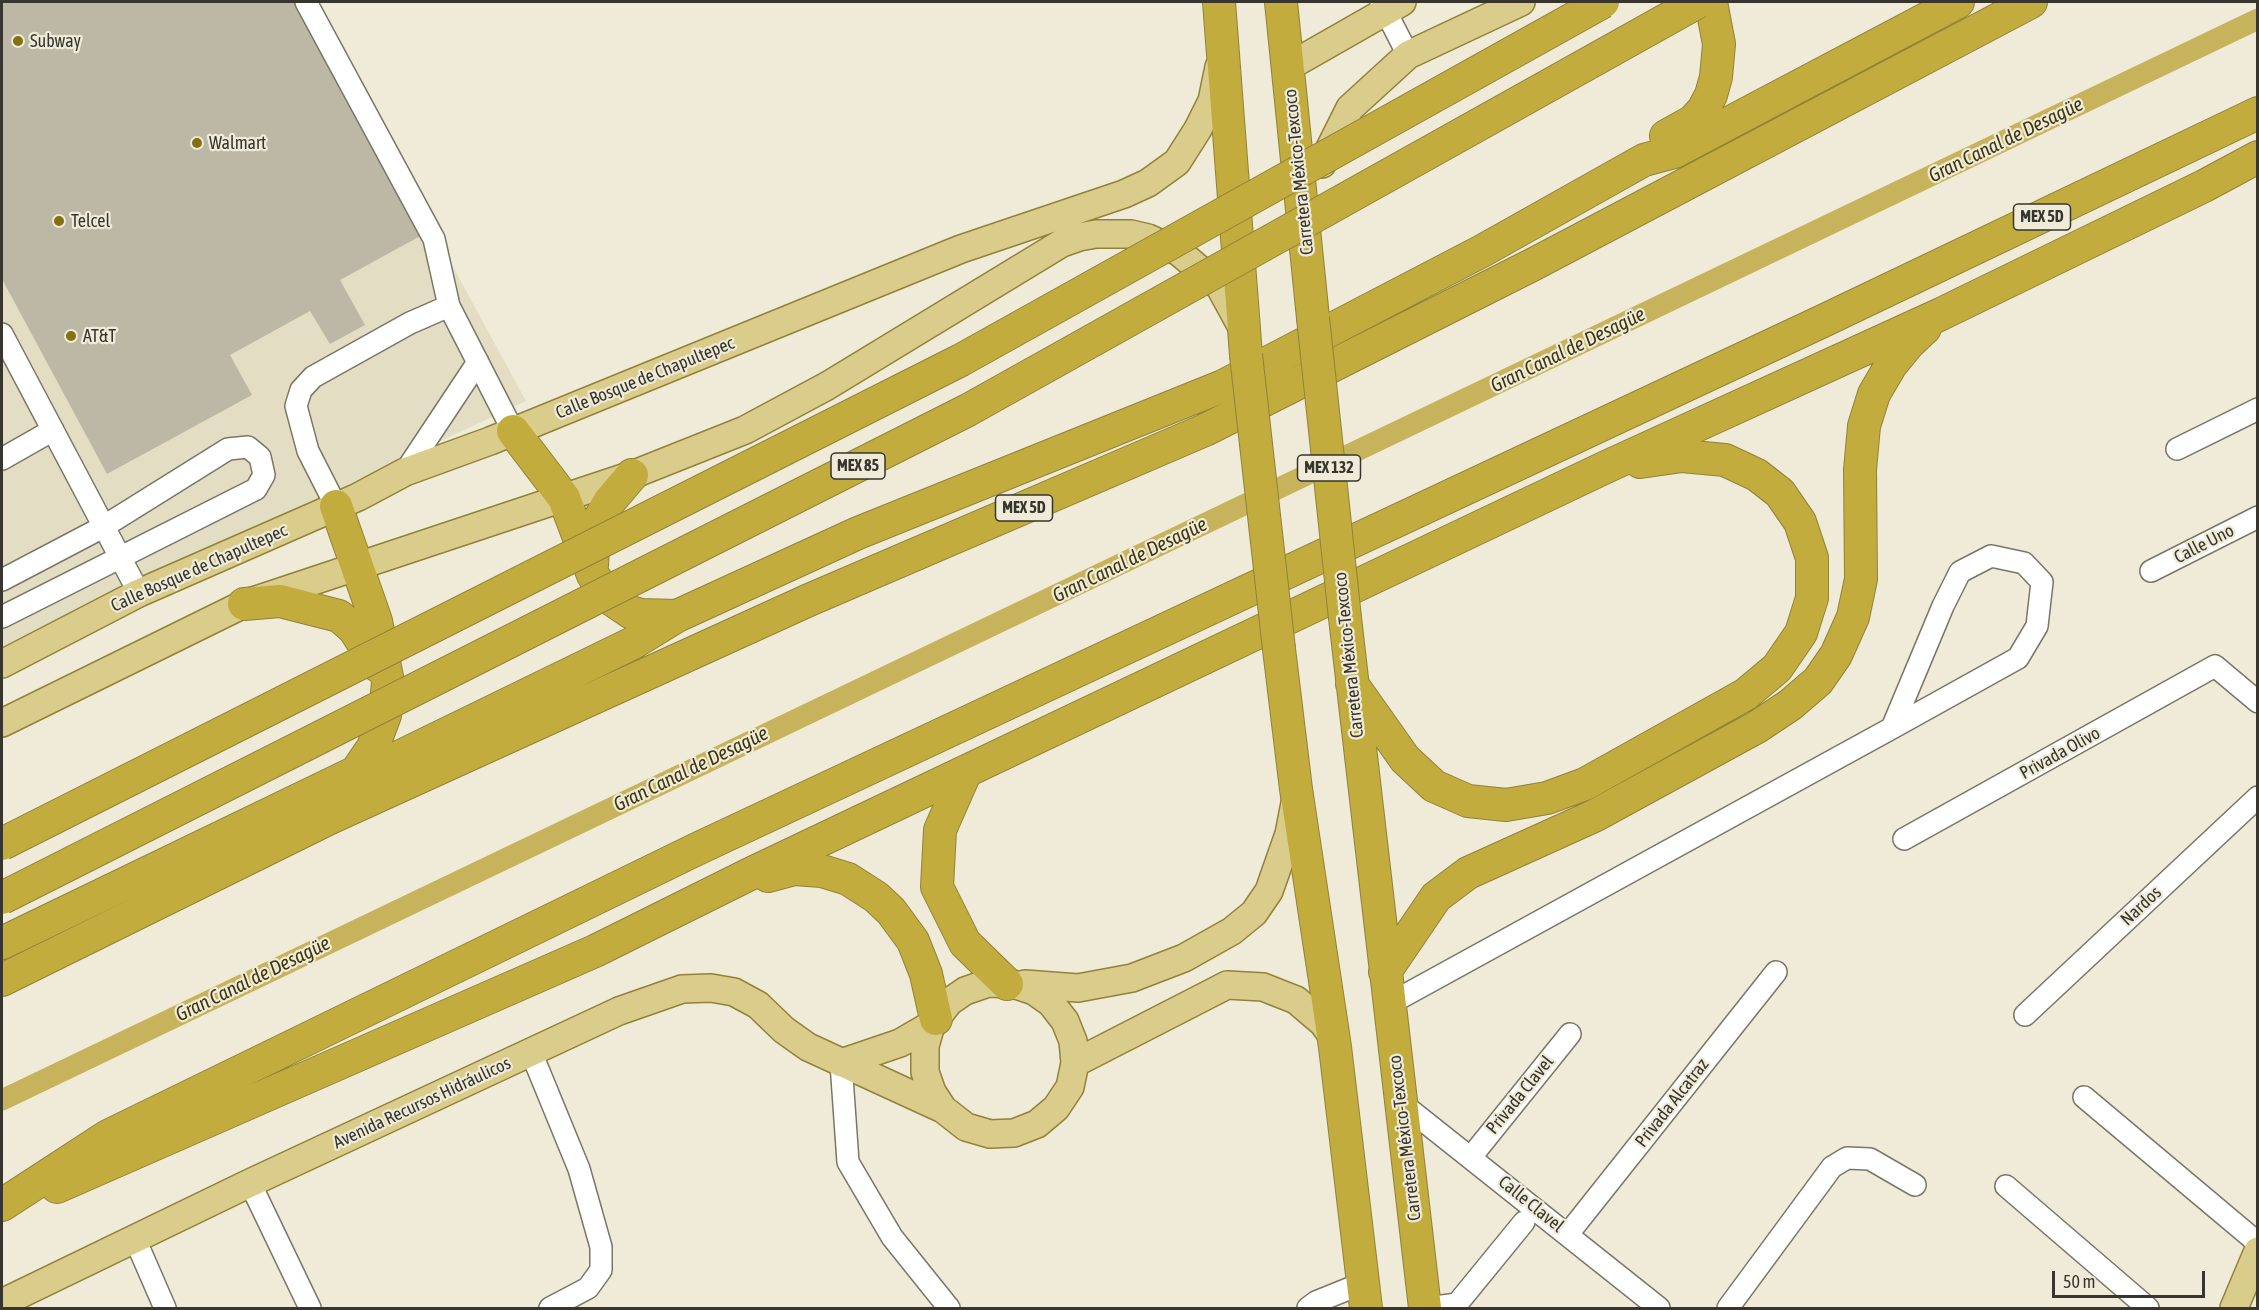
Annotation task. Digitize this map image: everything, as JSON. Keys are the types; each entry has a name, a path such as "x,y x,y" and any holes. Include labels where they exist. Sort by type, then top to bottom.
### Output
{"highway":[{"path":"1219,2 1224,42 1245,344 1279,649 1296,789 1333,1037 1365,1296"},
{"name":"Carretera México-Texcoco","path":"1281,2 1352,684 1400,1102 1427,1308"},
{"name":"MEX 85","path":"2,844 961,360 1603,2"},
{"path":"2,943 356,772 422,746 633,643 677,616 858,533 1223,386 1482,251 1644,160 1674,152 1958,2"},
{"name":"MEX 5D","path":"2,980 330,818 809,600 1205,430 1534,264 2031,2"},
{"path":"1644,160 1661,139 1693,121 1703,110 1711,95 1716,77 1719,44 1707,4"},
{"name":"MEX 85","path":"2,898 968,410 1707,4"},
{"name":"MEX 5D","path":"2,1205 108,1136 697,849 1815,325 2258,113"},
{"path":"2,1211 595,951 754,872 1606,466 1941,314 2204,186 2258,157"},
{"path":"1385,972 1436,897 1468,873 1594,816 1655,783 1757,727 1790,705 1818,681 1836,655 1853,617 1861,579 1860,470 1864,426 1874,394 1891,365 1908,343 1941,314"},
{"path":"513,431 564,498 593,575 608,597 630,612 653,618 677,616"},
{"path":"1352,684 1405,759 1434,786 1468,801 1506,805 1547,798 1585,784 1746,694 1777,668 1801,633 1812,598 1812,558 1800,522 1772,487 1757,475 1725,460 1682,456 1606,466"},
{"path":"593,575 593,546 600,518 614,494 632,475"},
{"path":"336,506 376,621 388,682 385,715 373,747 356,772"},
{"path":"244,604 280,601 339,616 354,628 388,682"},
{"path":"966,771 940,830 937,887 965,943 1010,984"},
{"path":"697,902 794,869 822,871 848,879 876,897 903,925 926,974 934,1022"}],"main road":[{"path":"1301,205 1350,108 1408,55 1521,2"},
{"path":"1288,67 1390,5"},
{"name":"Calle Bosque de Chapultepec","path":"2,664 139,593 336,506 405,472 513,431 961,249 1124,194 1148,183 1176,162 1198,129 1212,101 1224,42"},
{"path":"2,723 244,604 632,475 745,430 827,386 1062,243 1096,234 1131,234 1163,244 1201,268 1230,302 1245,344"},
{"path":"943,1109 932,1092 925,1072 925,1046 934,1022 949,1002 965,991 988,983 1078,987 1132,978 1184,958 1232,931 1254,913 1269,891 1289,834 1296,789"},
{"path":"1010,984 1034,991 1051,1004 1060,1015 1073,1041 1075,1063 1227,985 1263,987 1280,992 1310,1011 1333,1037"},
{"name":"Avenida Recursos Hidráulicos","path":"2,1303 250,1183 531,1052 645,1000 682,989 711,988 734,992 758,1005 800,1042 943,1109 966,1127 990,1134 1014,1133 1037,1124 1056,1108 1070,1087 1075,1063"},
{"path":"841,1063 900,1044 934,1022"},
{"path":"2234,1308 2258,1251"}],"street":[{"path":"306,2 434,239 450,306 513,431"},
{"path":"1390,5 1408,55"},
{"path":"336,506 308,452 296,406 301,390 313,377 410,323 450,306"},
{"path":"2,334 139,593"},
{"path":"405,472 478,362"},
{"path":"2177,449 2258,409"},
{"path":"2,459 53,430"},
{"path":"2,580 103,527 228,449 248,447 260,457 264,475 256,489 2,617"},
{"name":"Calle Uno","path":"2151,571 2258,517"},
{"path":"1389,1004 1892,728 2018,658 2037,626 2042,582 2024,563 1991,555 1960,572 1943,606 1892,728"},
{"name":"Privada Olivo","path":"1904,839 2215,666 2258,702"},
{"name":"Nardos","path":"2025,1015 2258,797"},
{"name":"Privada Alcatraz","path":"1568,1234 1776,972"},
{"name":"Privada Clavel","path":"1471,1157 1570,1034"},
{"path":"531,1052 579,1169 601,1247 601,1270 588,1288 550,1308"},
{"path":"841,1063 848,1162 892,1237 949,1308"},
{"path":"2084,1097 2258,1243"},
{"name":"Calle Clavel","path":"1400,1102 1659,1308"},
{"path":"1728,1308 1832,1167 1847,1158 1870,1159 1915,1185"},
{"path":"250,1183 310,1308"},
{"path":"2006,1186 2148,1308"},
{"path":"1427,1308 1457,1304 1524,1222"},
{"path":"135,1239 165,1308"},
{"path":"1308,1308 1316,1302 1365,1296"}],"shaded area":[{"path":"2,2 309,2 526,401 2,647"}],"building":[{"path":"2,2 299,2 424,234 340,280 365,325 330,344 310,311 230,355 252,395 107,474 2,279"}],"waterway":[{"name":"Gran Canal de Desagüe","path":"2,1100 2258,19"}],"place":[{"name":"Subway","path":"18,41"},
{"name":"Walmart","path":"197,143"},
{"name":"Telcel","path":"59,221"},
{"name":"AT&T","path":"71,336"}]}
